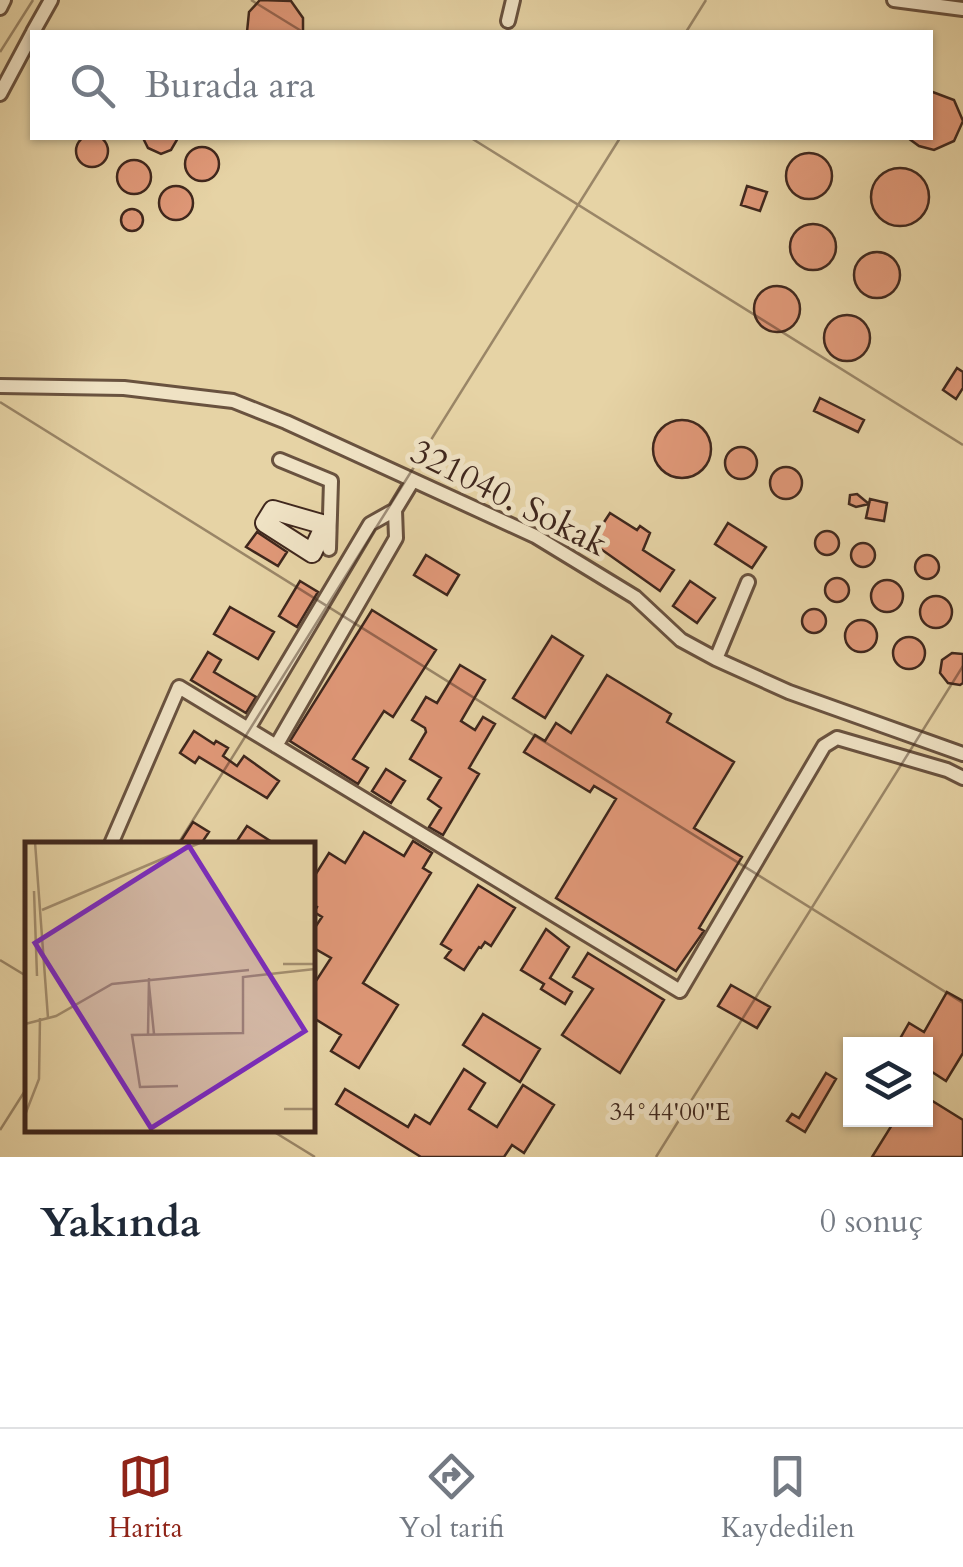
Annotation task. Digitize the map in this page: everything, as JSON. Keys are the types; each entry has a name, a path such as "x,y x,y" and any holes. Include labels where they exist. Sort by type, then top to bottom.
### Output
{"street":[{"path":"0,8 4,0"},
{"path":"35,30 51,0"},
{"path":"508,22 513,0"},
{"path":"894,0 963,9"},
{"path":"0,94 30,39"},
{"name":"321040. Sokak","path":"0,386 124,388 233,402 286,422 535,536 635,597 681,640 716,659 789,692 963,754"},
{"path":"280,460 331,481 323,546 348,560"},
{"path":"248,729 370,524 395,510 412,482"},
{"path":"276,746 396,538 395,510"},
{"path":"716,659 748,582"},
{"path":"112,842 179,687 680,991 824,746 837,738 948,770 963,778"}],"building":[{"path":"260,0 291,1 303,18 303,30 247,30 249,12"},
{"path":"933,92 954,100 963,121 954,141 934,150 911,140 933,140"},
{"path":"81,140 103,140 107,157 98,166 86,166 77,157"},
{"path":"144,140 177,140 171,150 161,154 148,148"},
{"path":"202,147 214,152 219,164 214,176 202,181 190,176 185,164 190,152"},
{"path":"809,153 825,160 832,176 825,192 809,199 793,192 786,176 793,160"},
{"path":"134,160 146,165 151,177 146,189 134,194 122,189 117,177 122,165"},
{"path":"900,168 920,177 929,197 920,217 900,226 880,217 871,197 880,177"},
{"path":"176,186 188,191 193,203 188,215 176,220 164,215 159,203 164,191"},
{"path":"747,186 767,192 760,211 741,205"},
{"path":"132,209 143,220 132,231 121,220"},
{"path":"813,224 829,231 836,247 829,263 813,270 797,263 790,247 797,231"},
{"path":"877,252 893,259 900,275 893,291 877,298 861,291 854,275 861,259"},
{"path":"777,286 793,293 800,309 793,325 777,332 761,325 754,309 761,293"},
{"path":"847,315 863,322 870,338 863,354 847,361 831,354 824,338 831,322"},
{"path":"957,368 963,372 963,388 956,399 943,390"},
{"path":"820,398 864,420 858,432 814,411"},
{"path":"682,420 702,429 711,449 702,469 682,478 662,469 653,449 662,429"},
{"path":"741,447 753,451 757,463 753,475 741,479 729,475 725,463 729,451"},
{"path":"786,467 798,471 802,483 798,495 786,499 774,495 770,483 774,471"},
{"path":"857,494 869,504 849,504 850,495"},
{"path":"870,499 887,503 884,521 866,518"},
{"path":"610,513 637,530 640,526 650,533 643,550 674,570 660,591 591,542"},
{"path":"728,523 766,547 752,568 715,544"},
{"path":"827,531 836,534 836,552 827,555 818,552 815,543 818,534"},
{"path":"257,532 287,552 278,566 246,547"},
{"path":"863,543 872,546 872,564 863,567 854,564 851,555 854,546"},
{"path":"426,555 459,575 447,595 414,575"},
{"path":"927,555 936,558 936,576 927,579 918,576 915,567 918,558"},
{"path":"837,578 846,581 846,599 837,602 828,599 825,590 828,581"},
{"path":"887,580 899,584 903,596 899,608 887,612 875,608 871,596 875,584"},
{"path":"300,581 318,592 297,627 279,616"},
{"path":"690,581 715,598 697,623 673,606"},
{"path":"936,596 948,600 952,612 948,624 936,628 924,624 920,612 924,600"},
{"path":"230,607 274,632 258,659 214,634"},
{"path":"814,609 823,612 823,630 814,633 805,630 802,621 805,612"},
{"path":"372,610 436,650 393,717 384,711 353,759 368,768 358,784 290,741"},
{"path":"861,620 873,624 877,636 873,648 861,652 849,648 845,636 849,624"},
{"path":"552,636 583,656 545,718 513,698"},
{"path":"909,637 921,641 925,653 921,665 909,669 897,665 893,653 897,641"},
{"path":"208,652 221,660 214,672 256,697 246,713 191,680"},
{"path":"952,653 963,654 960,685 948,683 940,673 942,660"},
{"path":"460,665 485,680 461,721 475,730 483,717 495,724 469,768 479,774 443,835 429,827 441,808 428,799 441,778 410,759 426,732 412,720 426,697 437,703"},
{"path":"607,675 671,714 667,722 734,762 694,828 742,857 699,928 704,931 676,971 556,898 616,799 594,786 590,792 524,752 535,735 545,741 556,723 571,733"},
{"path":"194,731 228,748 223,756 237,766 244,756 279,781 267,798 199,757 195,763 180,753"},
{"path":"386,769 405,781 391,803 372,791"},
{"path":"193,822 209,832 202,842 180,842"},
{"path":"247,826 272,842 236,842"},
{"path":"364,832 404,856 413,841 432,853 423,868 431,873 363,983 398,1005 359,1068 331,1051 341,1035 315,1019 315,982 331,958 315,949 315,928 322,917 315,913 315,875 329,853 345,863"},
{"path":"478,885 515,908 491,946 485,942 479,947 464,970 445,958 451,950 441,944"},
{"path":"546,929 569,947 550,978 572,992 565,1004 521,970"},
{"path":"588,953 664,1000 620,1073 562,1035 593,989 573,977"},
{"path":"731,985 770,1007 757,1028 718,1006"},
{"path":"947,992 963,1001 963,1053 946,1081 933,1073 933,1037 901,1037 909,1023 924,1032"},
{"path":"483,1014 540,1049 520,1082 463,1045"},
{"path":"464,1069 485,1083 469,1109 497,1127 523,1085 554,1105 524,1153 512,1145 504,1157 421,1157 336,1104 345,1089 408,1127 415,1115 430,1124"},
{"path":"826,1073 836,1079 805,1132 787,1121 792,1114 799,1118"},
{"path":"933,1101 963,1120 963,1157 872,1157 891,1127 933,1127"}]}
